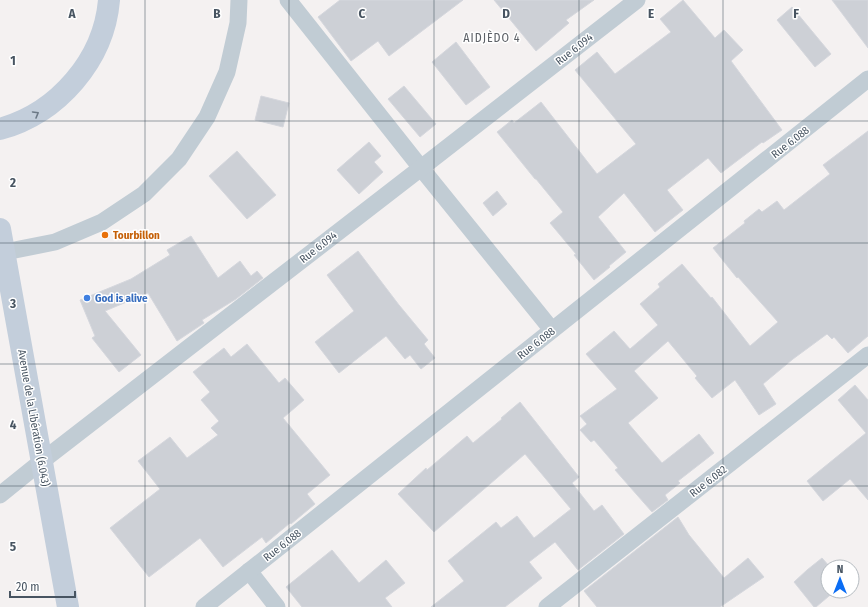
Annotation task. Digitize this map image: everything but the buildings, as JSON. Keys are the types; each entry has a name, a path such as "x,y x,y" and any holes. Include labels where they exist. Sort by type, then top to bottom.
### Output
{"main road":[{"path":"0,129 26,119 41,111 56,100 77,78 99,42 109,0"},
{"name":"Avenue de la Libération (6.043)","path":"0,229 2,253 68,607"}],"street":[{"path":"2,253 55,242 102,222 144,194 179,159 207,117 227,72 238,23 239,0"},
{"name":"Rue 6.094","path":"0,495 637,0"},
{"path":"294,2 421,168 552,330"},
{"name":"Rue 6.088","path":"204,607 868,80"},
{"name":"Rue 6.082","path":"548,607 868,355"},
{"path":"249,571 277,607"}],"place":[{"name":"Tourbillon","path":"105,235"},
{"name":"God is alive","path":"87,298"}],"district":[{"name":"AIDJÈDO 4","path":"492,38"}]}
